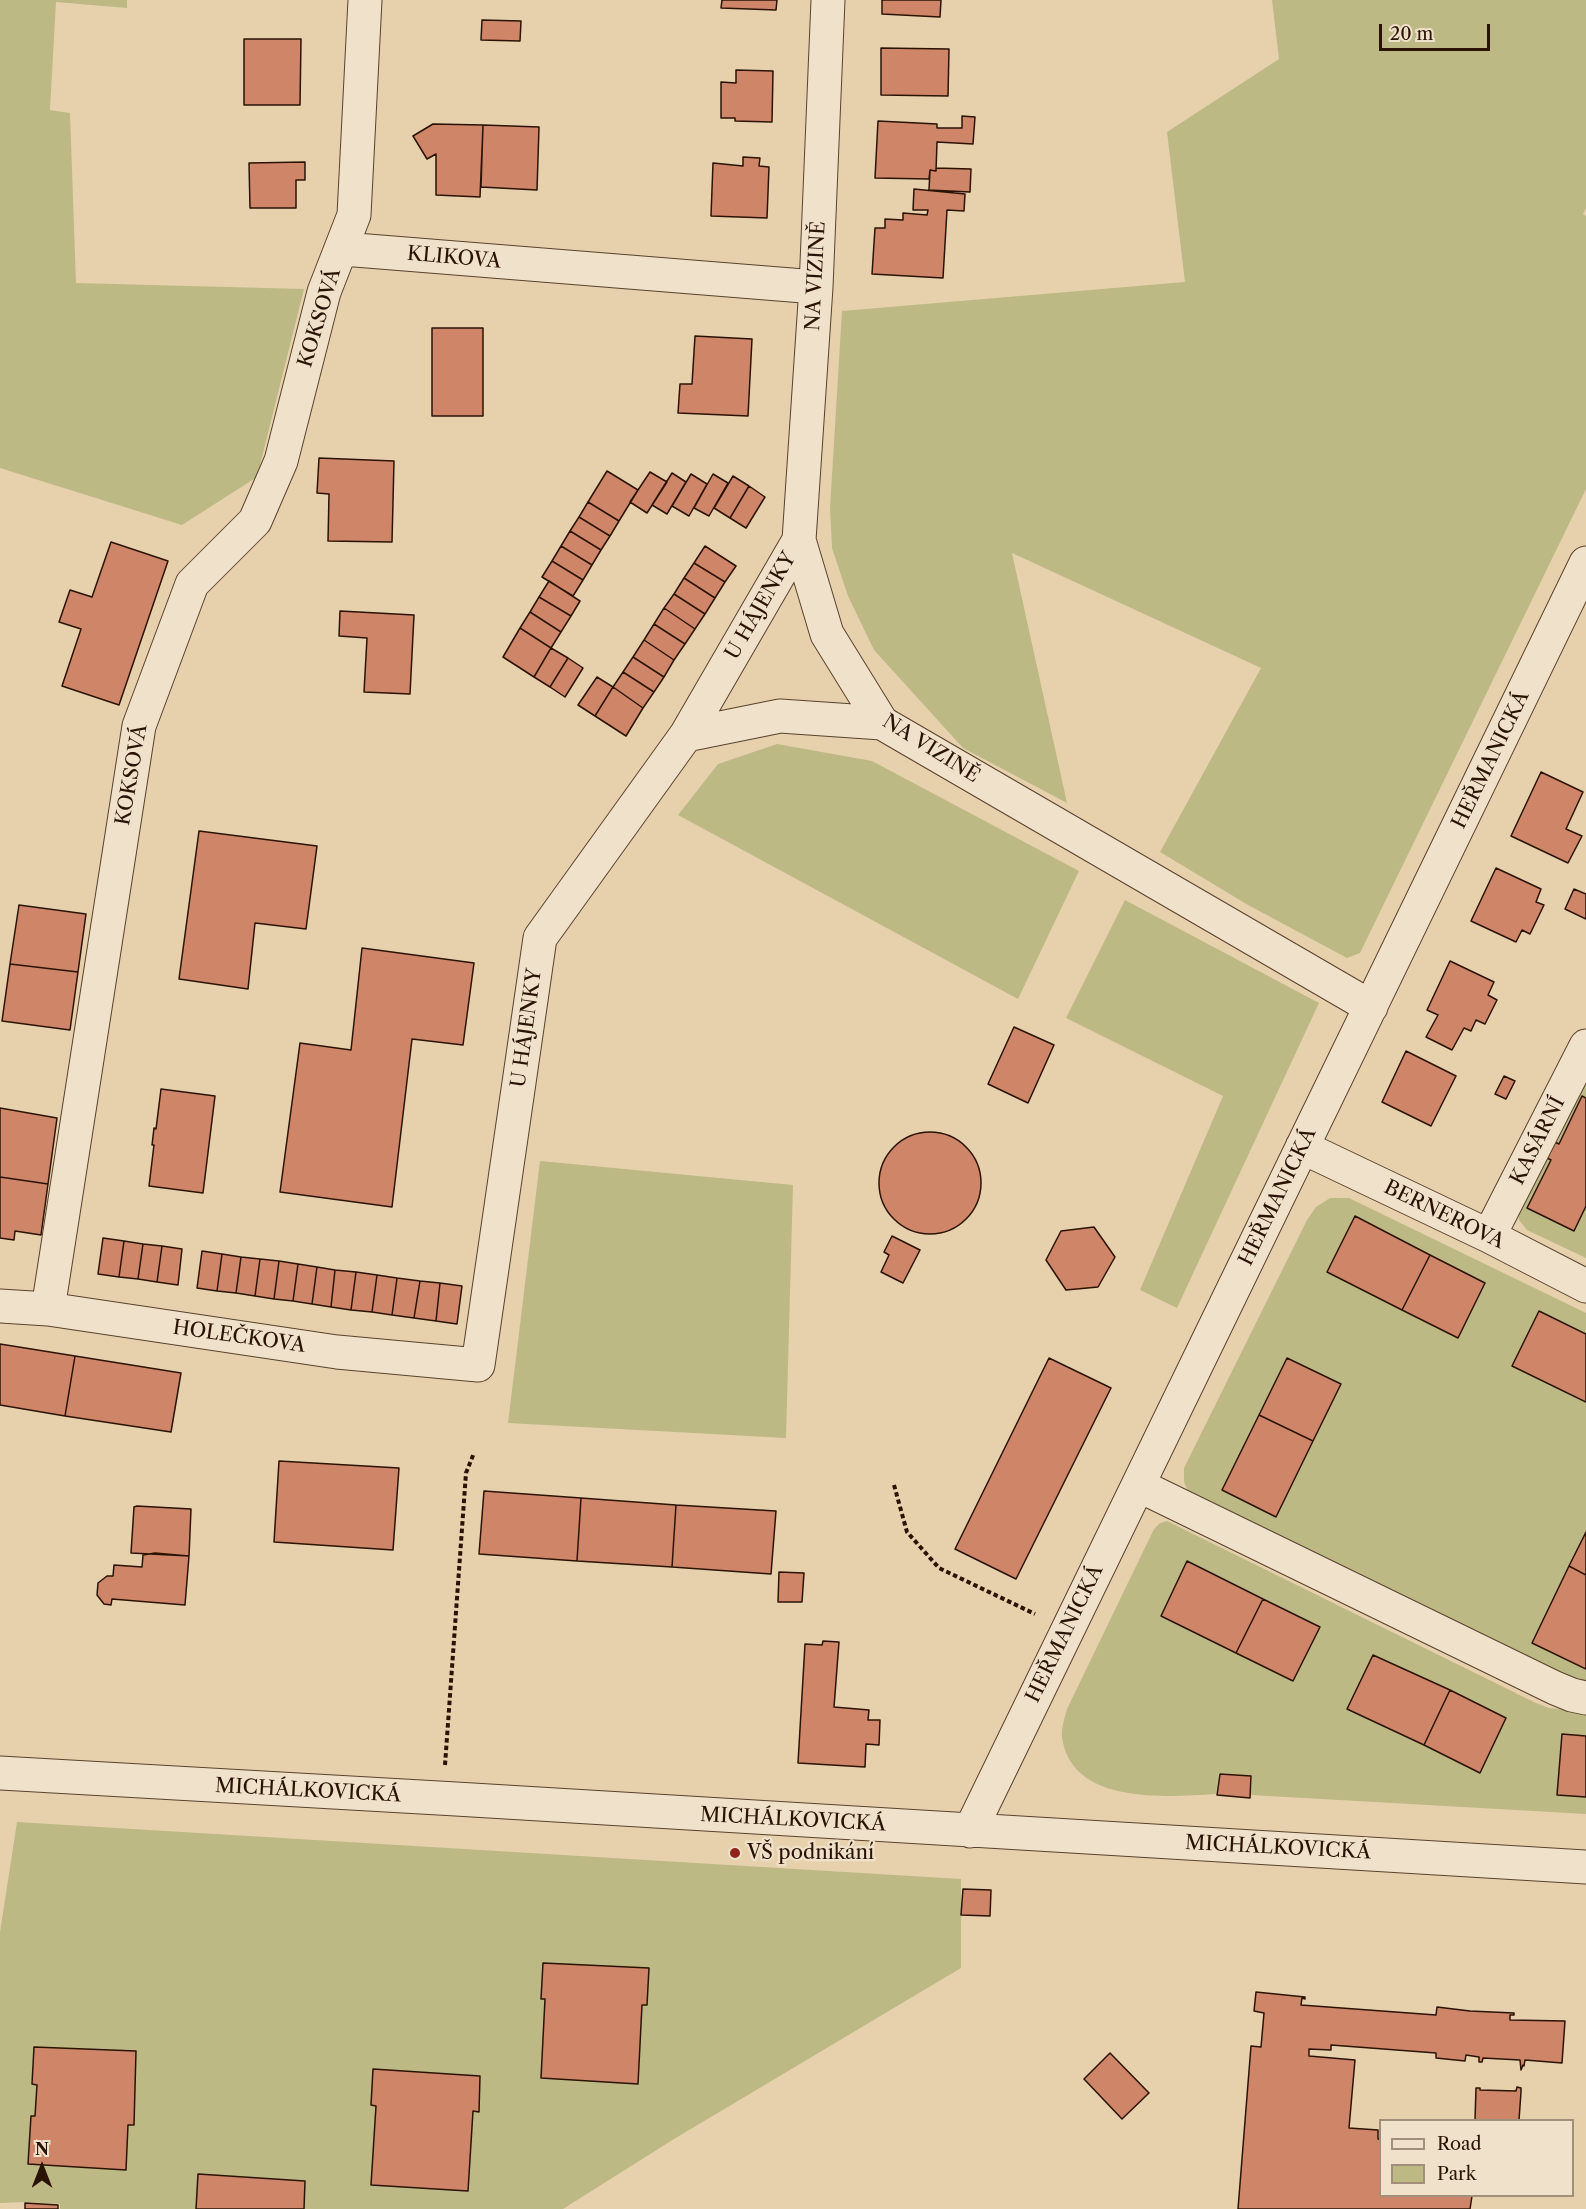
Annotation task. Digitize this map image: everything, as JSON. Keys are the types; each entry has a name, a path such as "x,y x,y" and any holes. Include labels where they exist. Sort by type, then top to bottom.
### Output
{"street":[{"path":"343,249 354,215 365,0"},
{"name":"NA VIZINĚ","path":"828,0 816,287 799,540 827,634 882,723 1371,1006"},
{"name":"KLIKOVA","path":"343,249 816,287"},
{"name":"KOKSOVÁ","path":"48,1309 139,726 192,584 255,521 260,511 281,461 324,292 343,249"},
{"name":"U HÁJENKY","path":"478,1365 540,938 686,735 799,540"},
{"name":"HEŘMANICKÁ","path":"970,1831 1586,563"},
{"path":"686,735 780,716 882,723"},
{"name":"KASÁRNÍ","path":"1489,1236 1586,1046"},
{"name":"BERNEROVA","path":"1302,1147 1489,1236 1586,1286"},
{"name":"HOLEČKOVA","path":"0,1306 48,1309 337,1352 478,1365"},
{"path":"1138,1485 1555,1688 1586,1698"},
{"name":"MICHÁLKOVICKÁ","path":"0,1773 456,1798 1586,1867"}],"path":[{"path":"445,1768 466,1473 474,1454"},
{"path":"894,1485 907,1532 939,1568 1041,1617"}],"green space":[{"path":"0,0 127,0 127,8 56,2 50,110 70,113 76,283 304,289 257,477 182,525 0,468"},
{"path":"1272,0 1586,0 1586,208 1583,214 1586,216 1586,489 1360,953 1347,958 1248,905 1160,852 1261,668 1012,553 1067,803 963,748 874,650 848,596 832,548 830,508 842,311 1185,282 1167,132 1279,59"},
{"path":"777,744 872,761 1079,871 1018,999 678,815 718,764"},
{"path":"1125,900 1319,1003 1177,1308 1140,1290 1223,1096 1066,1018"},
{"path":"1586,1066 1586,1258 1527,1230 1519,1220 1518,1210"},
{"path":"540,1161 793,1185 786,1438 508,1423"},
{"path":"1330,1198 1349,1198 1586,1313 1586,1688 1189,1494 1184,1482 1184,1468 1307,1220 1316,1207"},
{"path":"1167,1521 1536,1703 1549,1708 1586,1711 1586,1814 1251,1795 1252,1776 1219,1773 1216,1794 1147,1795 1101,1786 1083,1775 1069,1759 1062,1737 1067,1709 1154,1529 1160,1523"},
{"path":"17,1822 961,1879 961,1968 674,2139 563,2209 60,2209 60,2204 0,2203 0,1932"}],"building":[{"path":"722,0 777,0 776,10 721,8"},
{"path":"882,0 941,0 940,17 882,14"},
{"path":"482,20 521,21 520,41 481,40"},
{"path":"244,39 301,39 300,105 244,105"},
{"path":"881,48 949,49 948,96 881,95"},
{"path":"736,70 773,71 772,122 735,121 735,118 721,118 721,82 736,83"},
{"path":"962,116 975,117 973,144 937,142 936,171 930,170 929,179 875,178 878,121 937,124 937,128 962,128"},
{"path":"433,124 483,125 480,197 436,195 436,154 427,159 413,136"},
{"path":"483,125 539,127 537,190 481,187"},
{"path":"743,157 760,158 759,166 769,167 767,218 711,216 713,163 743,166"},
{"path":"305,162 305,180 296,180 296,208 250,208 249,163"},
{"path":"936,168 971,169 970,192 929,190 930,170 936,171"},
{"path":"914,189 965,194 964,211 947,210 943,278 872,274 875,228 885,228 885,219 903,220 903,213 927,215 928,210 913,210"},
{"path":"432,328 483,328 483,416 432,416"},
{"path":"695,336 752,339 748,416 678,413 680,384 692,384"},
{"path":"319,458 394,461 392,542 328,541 329,494 317,493"},
{"path":"607,471 638,490 619,521 588,502"},
{"path":"650,472 667,482 647,513 630,502"},
{"path":"672,473 686,482 667,514 652,505"},
{"path":"691,474 707,484 689,516 672,506"},
{"path":"713,474 728,483 709,516 694,508"},
{"path":"733,476 749,486 730,518 714,508"},
{"path":"749,486 765,497 746,528 730,518"},
{"path":"588,502 619,521 610,536 579,517"},
{"path":"579,517 610,536 601,550 570,531"},
{"path":"570,531 601,550 592,565 561,546"},
{"path":"111,542 168,561 119,705 62,686 81,629 59,622 70,590 92,597"},
{"path":"561,546 592,565 583,580 552,561"},
{"path":"705,546 736,566 725,582 694,563"},
{"path":"552,561 583,580 573,596 542,577"},
{"path":"694,563 725,582 715,598 684,578"},
{"path":"684,578 715,598 705,614 674,594"},
{"path":"549,581 580,601 571,616 539,597"},
{"path":"674,594 705,614 695,629 664,608"},
{"path":"539,597 571,616 561,632 530,612"},
{"path":"664,608 695,629 685,644 654,624"},
{"path":"340,611 414,615 410,694 364,692 367,638 339,636"},
{"path":"530,612 561,632 551,648 520,628"},
{"path":"654,624 685,644 674,660 644,640"},
{"path":"520,628 551,648 534,677 503,657"},
{"path":"644,640 674,660 664,677 633,657"},
{"path":"551,648 568,658 550,687 534,677"},
{"path":"633,657 664,677 654,692 623,672"},
{"path":"568,658 583,668 565,697 550,687"},
{"path":"623,672 654,692 643,708 613,687"},
{"path":"597,677 613,687 595,716 578,705"},
{"path":"613,687 643,708 626,736 595,716"},
{"path":"1541,772 1583,792 1566,829 1582,836 1568,863 1511,836"},
{"path":"199,831 317,846 306,929 255,923 248,989 179,979"},
{"path":"1496,868 1541,889 1536,902 1544,905 1530,934 1522,930 1516,942 1471,921"},
{"path":"1574,889 1586,894 1586,919 1565,909"},
{"path":"19,905 86,914 78,972 10,964"},
{"path":"362,948 474,963 463,1045 412,1039 392,1207 280,1192 300,1043 351,1050"},
{"path":"1450,961 1494,982 1488,995 1497,1000 1485,1024 1476,1020 1471,1031 1464,1028 1452,1050 1426,1037 1438,1015 1427,1010"},
{"path":"10,964 78,972 70,1030 2,1021"},
{"path":"1014,1027 1054,1045 1028,1103 988,1084"},
{"path":"1406,1051 1456,1076 1431,1126 1382,1102"},
{"path":"1504,1076 1515,1081 1506,1099 1495,1094"},
{"path":"161,1089 215,1096 203,1193 149,1186 154,1128 156,1129"},
{"path":"1582,1096 1586,1098 1586,1206 1574,1231 1527,1208 1551,1160 1547,1158 1555,1142 1559,1144"},
{"path":"0,1108 57,1118 48,1184 0,1177"},
{"path":"930,1132 949,1136 966,1147 977,1164 981,1183 977,1202 966,1219 949,1230 930,1234 911,1230 894,1219 883,1202 879,1183 883,1164 894,1147 911,1136"},
{"path":"0,1177 48,1184 41,1235 15,1231 14,1240 0,1238"},
{"path":"1355,1216 1430,1255 1402,1310 1327,1272"},
{"path":"1094,1227 1115,1257 1098,1287 1066,1290 1046,1260 1061,1231"},
{"path":"892,1236 920,1250 903,1283 881,1272 889,1255 884,1252"},
{"path":"103,1238 124,1241 119,1277 98,1274"},
{"path":"124,1241 143,1244 138,1279 119,1277"},
{"path":"143,1244 162,1246 157,1282 138,1279"},
{"path":"162,1246 182,1249 178,1285 157,1282"},
{"path":"202,1251 222,1254 217,1291 197,1288"},
{"path":"222,1254 241,1257 236,1293 217,1291"},
{"path":"1430,1255 1485,1283 1458,1338 1402,1310"},
{"path":"241,1257 260,1259 255,1296 236,1293"},
{"path":"260,1259 279,1261 274,1299 255,1296"},
{"path":"279,1261 298,1264 293,1301 274,1299"},
{"path":"298,1264 317,1267 312,1304 293,1301"},
{"path":"317,1267 335,1270 331,1307 312,1304"},
{"path":"335,1270 356,1272 351,1310 331,1307"},
{"path":"356,1272 377,1275 372,1312 351,1310"},
{"path":"377,1275 397,1278 392,1315 372,1312"},
{"path":"397,1278 420,1281 414,1318 392,1315"},
{"path":"420,1281 440,1283 436,1321 414,1318"},
{"path":"440,1283 462,1286 457,1324 436,1321"},
{"path":"1539,1311 1586,1334 1586,1402 1512,1366"},
{"path":"0,1344 75,1356 65,1416 0,1405"},
{"path":"75,1356 181,1373 171,1432 65,1416"},
{"path":"1049,1358 1111,1388 1016,1579 955,1549"},
{"path":"1287,1358 1341,1384 1313,1441 1259,1415"},
{"path":"1259,1415 1313,1441 1276,1517 1222,1490"},
{"path":"279,1461 399,1468 393,1550 274,1542"},
{"path":"484,1491 581,1498 577,1561 479,1554"},
{"path":"581,1498 676,1505 672,1567 577,1561"},
{"path":"676,1505 776,1511 771,1574 672,1567"},
{"path":"134,1507 191,1509 189,1556 131,1553"},
{"path":"1586,1532 1586,1575 1569,1566"},
{"path":"155,1553 189,1556 185,1605 112,1599 111,1605 104,1604 97,1595 98,1583 107,1576 113,1576 114,1565 142,1567 143,1555"},
{"path":"1187,1561 1263,1599 1236,1653 1161,1616"},
{"path":"1569,1566 1586,1575 1586,1669 1532,1643"},
{"path":"779,1572 804,1573 802,1602 778,1602"},
{"path":"1263,1599 1320,1627 1293,1681 1236,1653"},
{"path":"823,1641 839,1642 834,1707 869,1710 868,1720 880,1720 879,1745 866,1744 865,1767 798,1763 805,1644 822,1645"},
{"path":"1373,1655 1450,1690 1424,1745 1347,1709"},
{"path":"1450,1690 1506,1718 1480,1773 1424,1745"},
{"path":"1562,1734 1586,1736 1586,1797 1557,1795"},
{"path":"1220,1774 1251,1776 1250,1798 1217,1795"},
{"path":"963,1889 991,1890 990,1916 961,1915"},
{"path":"543,1963 649,1968 647,2005 642,2005 638,2084 541,2078 545,1999 541,1999"},
{"path":"1256,1992 1305,1997 1305,1999 1302,1998 1301,2005 1436,2015 1437,2007 1514,2013 1510,2015 1510,2020 1565,2021 1562,2063 1525,2060 1521,2070 1520,2060 1483,2058 1482,2062 1479,2062 1479,2057 1466,2055 1465,2061 1436,2058 1436,2053 1331,2045 1331,2050 1309,2049 1309,2056 1355,2060 1349,2128 1378,2130 1379,2197 1472,2197 1470,2209 1238,2209 1251,2046 1261,2047 1264,2013 1254,2011"},
{"path":"34,2047 136,2051 134,2125 128,2125 126,2170 28,2164 31,2116 35,2116 37,2085 32,2084"},
{"path":"1110,2053 1149,2093 1122,2119 1084,2079"},
{"path":"373,2069 480,2076 479,2112 473,2111 468,2191 371,2185 376,2106 371,2105"},
{"path":"1517,2087 1521,2088 1519,2119 1475,2119 1476,2088 1516,2091"},
{"path":"198,2174 305,2181 304,2209 196,2209"},
{"path":"25,2203 58,2205 58,2209 25,2209"}],"place":[{"name":"VŠ podnikání","path":"735,1853"}]}
